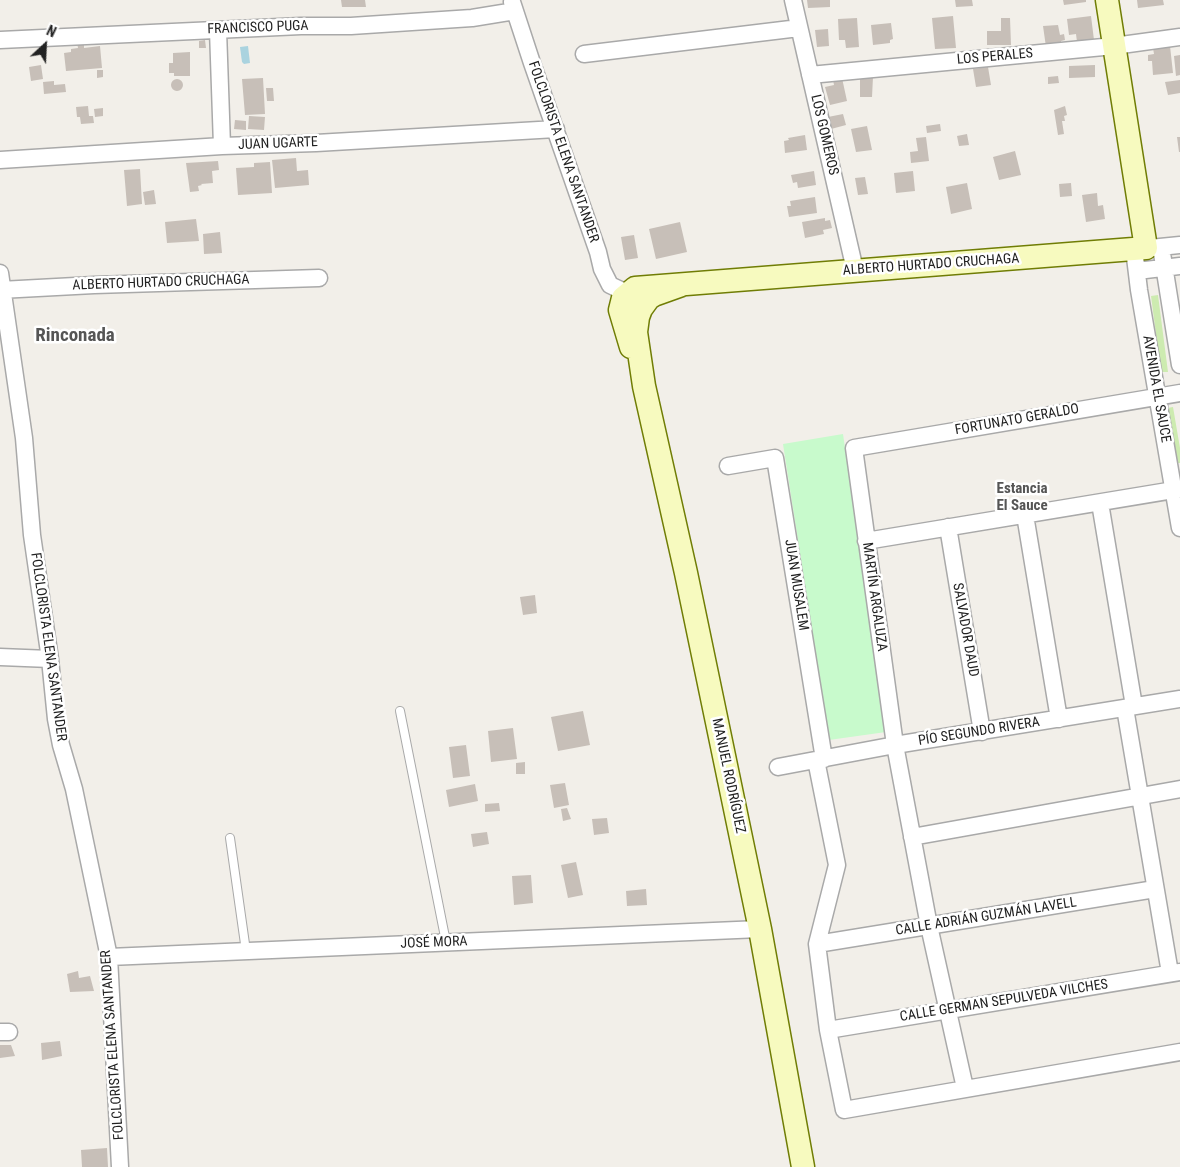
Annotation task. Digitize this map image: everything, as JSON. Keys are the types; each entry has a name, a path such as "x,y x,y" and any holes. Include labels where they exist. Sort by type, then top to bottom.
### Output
{"street":[{"name":"LOS GOMEROS","path":"793,0 855,270"},
{"name":"AVENIDA EL SAUCE","path":"1107,0 1144,254 1157,397 1177,490 1180,528"},
{"name":"FRANCISCO PUGA","path":"0,40 434,21 472,18 513,6"},
{"name":"FOLCLORISTA ELENA SANTANDER","path":"513,6 598,252 602,269 610,285 627,293"},
{"path":"584,54 799,28"},
{"path":"218,30 222,146"},
{"name":"LOS PERALES","path":"810,75 1114,46 1180,37"},
{"name":"JUAN UGARTE","path":"0,160 556,128"},
{"name":"ALBERTO HURTADO CRUCHAGA","path":"682,285 855,270 1144,254 1180,245"},
{"name":"AVENIDA EL SAUCE","path":"1144,254 1172,267 1180,365"},
{"name":"ALBERTO HURTADO CRUCHAGA","path":"1144,254 1172,267"},
{"name":"FOLCLORISTA ELENA SANTANDER","path":"0,273 24,438 32,535 50,659 56,719 74,789 109,957 120,1167"},
{"name":"ALBERTO HURTADO CRUCHAGA","path":"1,290 319,278"},
{"path":"627,293 635,288 682,285"},
{"name":"MANUEL RODRÍGUEZ","path":"682,285 654,294 645,303 638,317 636,332 644,386 760,929 803,1167"},
{"name":"MANUEL RODRÍGUEZ","path":"627,293 621,304 620,316 644,386"},
{"name":"FORTUNATO GERALDO","path":"854,448 1180,393"},
{"name":"MARTÍN ARGALUZA","path":"854,448 896,745 929,926 965,1088"},
{"name":"JUAN MUSALEM","path":"728,466 775,458 820,760"},
{"path":"866,540 1177,490"},
{"path":"1100,503 1130,707 1140,796 1155,889 1175,972"},
{"path":"1025,515 1059,719"},
{"name":"SALVADOR DAUD","path":"948,527 982,732"},
{"path":"0,658 50,659"},
{"name":"PÍO SEGUNDO RIVERA","path":"778,766 1180,699"},
{"path":"820,760 837,866 817,944 828,1030 844,1110 1180,1052"},
{"path":"912,837 1180,789"},
{"name":"CALLE ADRIÁN GUZMÁN LAVELL","path":"817,944 1155,889"},
{"name":"JOSÉ MORA","path":"109,957 760,929"},
{"name":"CALLE GERMAN SEPULVEDA VILCHES","path":"828,1030 1175,972"}],"lane":[{"path":"400,710 446,942"},
{"path":"230,838 246,951"}],"green space":[{"path":"1158,295 1168,372 1161,372 1151,296"},
{"path":"1173,407 1180,448 1180,463 1176,463 1167,408"},
{"path":"843,434 886,732 829,740 783,444"}],"water":[{"path":"248,46 250,63 244,64 240,47"}],"building":[{"path":"341,0 365,0 366,7 342,7"},
{"path":"807,0 830,0 830,7 808,8"},
{"path":"955,0 972,0 973,6 956,7"},
{"path":"1063,0 1086,0 1086,2 1064,5"},
{"path":"1137,0 1163,0 1164,5 1138,8"},
{"path":"953,16 956,48 935,49 932,18"},
{"path":"1091,16 1094,40 1077,42 1076,34 1069,35 1067,19"},
{"path":"857,18 859,47 846,48 845,40 839,40 838,19"},
{"path":"1001,18 1010,18 1011,45 987,45 987,31 1001,31"},
{"path":"891,23 893,39 890,40 890,43 873,45 871,25"},
{"path":"1058,25 1060,35 1064,34 1065,40 1061,41 1061,45 1046,47 1043,26"},
{"path":"828,29 829,46 817,47 815,30"},
{"path":"205,40 206,48 199,48 199,41"},
{"path":"77,42 84,42 84,48 100,46 102,68 66,71 64,53 78,48"},
{"path":"1170,46 1173,73 1153,75 1152,61 1148,61 1148,55 1154,54 1153,48"},
{"path":"190,52 190,76 174,76 174,73 169,73 169,63 173,63 173,53"},
{"path":"1180,55 1180,75 1176,76 1174,56"},
{"path":"41,65 43,79 31,81 29,67"},
{"path":"1095,65 1095,77 1069,78 1069,66"},
{"path":"988,67 991,85 976,87 973,69"},
{"path":"97,70 103,70 103,77 97,78"},
{"path":"1058,76 1059,83 1048,84 1048,77"},
{"path":"860,77 873,77 872,97 860,97"},
{"path":"263,78 265,114 245,115 242,79"},
{"path":"842,78 847,101 830,105 825,87 834,85 833,80"},
{"path":"175,79 179,79 183,85 179,91 175,91 171,87 171,83"},
{"path":"1180,80 1180,93 1168,95 1165,82"},
{"path":"54,81 54,85 65,84 66,92 44,94 43,82"},
{"path":"266,88 273,88 274,101 267,101"},
{"path":"88,106 89,116 93,116 94,123 81,124 80,117 77,117 76,107"},
{"path":"1065,106 1067,115 1064,116 1065,121 1062,121 1064,134 1058,135 1054,110"},
{"path":"103,108 103,116 95,117 94,109"},
{"path":"843,114 846,125 831,129 828,117"},
{"path":"249,116 265,117 264,130 248,129"},
{"path":"235,120 246,121 246,130 234,129"},
{"path":"940,124 941,131 927,133 926,126"},
{"path":"867,126 872,150 856,152 851,129"},
{"path":"967,134 969,145 959,146 957,136"},
{"path":"805,135 807,150 785,153 784,141 789,140 788,138"},
{"path":"926,137 929,161 911,163 910,152 918,151 916,138"},
{"path":"1177,137 1180,137 1180,152 1179,152"},
{"path":"1015,151 1021,175 999,180 993,157"},
{"path":"296,158 297,171 308,170 309,185 275,188 272,160"},
{"path":"218,161 219,170 212,171 213,183 201,184 198,186 199,191 190,192 186,163"},
{"path":"270,162 272,193 238,195 236,168 254,167 254,163"},
{"path":"140,169 142,204 127,206 124,170"},
{"path":"814,171 816,185 798,188 797,182 793,183 791,175"},
{"path":"913,171 915,191 896,193 894,173"},
{"path":"865,177 868,194 858,195 855,178"},
{"path":"967,183 972,209 951,214 946,187"},
{"path":"1071,183 1072,196 1060,197 1059,184"},
{"path":"154,190 156,204 145,205 143,192"},
{"path":"1097,193 1098,206 1103,205 1105,219 1086,222 1082,195"},
{"path":"815,197 817,213 789,217 787,206 791,206 790,201"},
{"path":"825,218 825,221 830,220 832,228 823,230 824,234 805,238 802,222"},
{"path":"196,219 199,241 167,243 165,222"},
{"path":"680,222 687,252 656,259 649,229"},
{"path":"220,232 222,253 204,254 203,234"},
{"path":"634,235 638,258 625,260 621,237"},
{"path":"535,595 537,613 523,615 520,597"},
{"path":"583,711 590,745 558,751 551,717"},
{"path":"513,728 517,759 491,762 488,731"},
{"path":"466,745 470,776 453,778 449,747"},
{"path":"525,762 525,774 516,774 516,763"},
{"path":"565,783 569,805 554,808 550,785"},
{"path":"475,784 478,801 449,807 446,790"},
{"path":"499,803 500,811 485,812 485,804"},
{"path":"567,808 571,819 563,821 561,809"},
{"path":"607,818 609,833 594,835 592,819"},
{"path":"487,832 489,844 473,847 471,834"},
{"path":"576,862 583,895 568,898 561,865"},
{"path":"531,875 533,903 514,905 512,876"},
{"path":"646,889 647,905 627,906 626,891"},
{"path":"78,971 79,978 90,976 94,991 70,992 67,974"},
{"path":"60,1041 62,1056 42,1060 41,1043"},
{"path":"0,1045 11,1045 15,1056 0,1058"},
{"path":"107,1148 108,1167 82,1167 81,1150"}],"district":[{"name":"Rinconada","path":"75,336"},
{"name":"Estancia El Sauce","path":"1022,498"}]}
